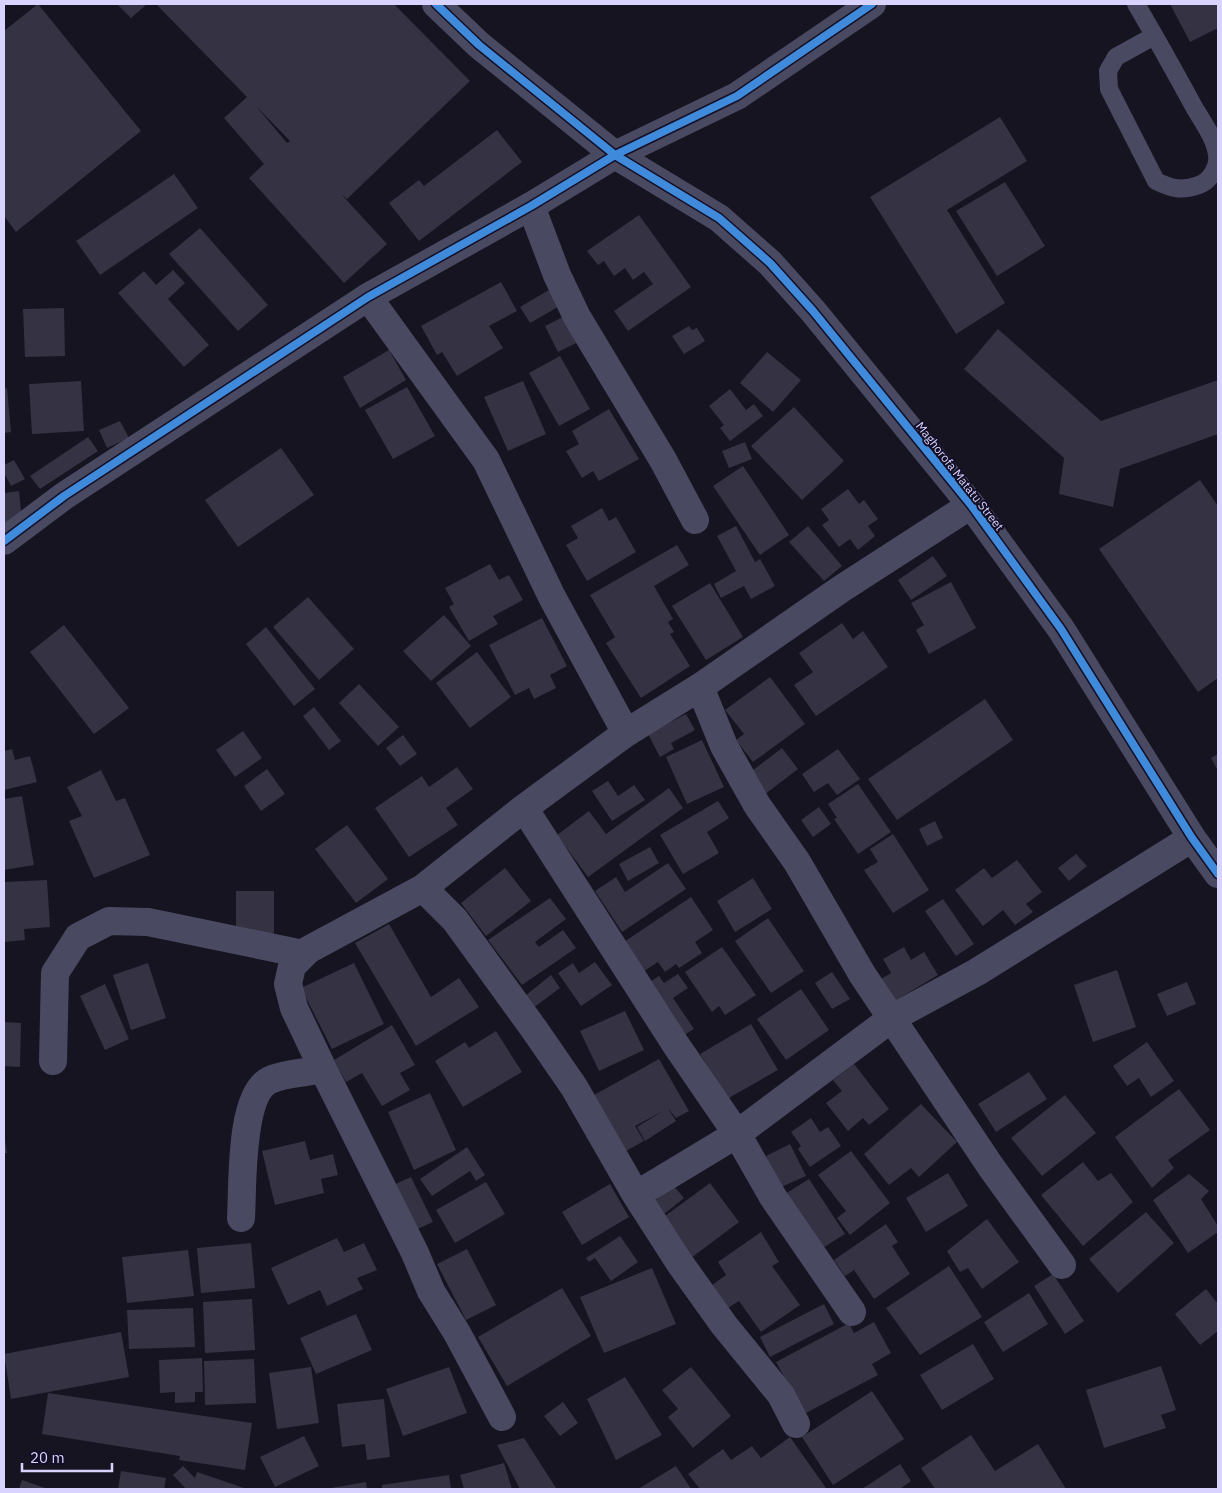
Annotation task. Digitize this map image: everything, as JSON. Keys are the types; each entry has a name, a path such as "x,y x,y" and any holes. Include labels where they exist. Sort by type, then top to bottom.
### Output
{"street":[{"name":"Maghorofa Matatu Street","path":"436,4 479,45 615,155 718,218 770,263 813,311 971,505 1061,629 1192,838 1218,874"},
{"path":"4,541 64,496 368,297 530,206 615,155 737,96 872,4"},
{"path":"530,206 557,275 577,317 663,460 695,520"},
{"path":"368,297 486,460 552,597 626,733"},
{"path":"502,1417 457,1333 431,1291 415,1253 294,1008 288,984 292,966 308,950 423,888 524,808 626,733 700,687 841,589 971,505"},
{"path":"700,687 724,746 757,805 797,862 862,974 991,1167 1062,1265"},
{"path":"524,808 671,1037 737,1134 773,1197 852,1312"},
{"path":"636,1196 737,1134 892,1018 977,972 1192,838"},
{"path":"423,888 455,920 534,1029 606,1140 636,1196 724,1325 781,1395 796,1424"},
{"path":"53,1061 55,973 78,937 109,921 148,922 303,954"},
{"path":"241,1218 250,1108 259,1089 270,1080 323,1069"}],"lane":[{"path":"1136,4 1154,36 1210,136 1217,155 1214,171 1205,182 1186,190 1169,188 1156,180 1109,89 1108,71 1116,57 1154,36"}],"building":[{"path":"38,4 141,131 16,232 4,216 4,31"},
{"path":"117,4 147,4 131,18"},
{"path":"156,4 394,4 470,81 347,199 341,194 387,244 344,283 249,178 264,164 224,118 247,97","holes":["256,106 290,141 287,143"]},
{"path":"1170,4 1218,4 1218,28 1190,42"},
{"path":"1000,117 1027,161 947,210 1005,303 956,334 870,197"},
{"path":"497,130 522,162 419,241 389,203 419,180 424,186"},
{"path":"174,174 198,208 100,275 76,241"},
{"path":"1005,182 1045,246 997,276 956,211"},
{"path":"639,215 691,287 628,331 614,311 653,284 644,272 633,280 625,268 614,276 604,261 598,265 587,251"},
{"path":"200,228 268,305 238,331 169,254"},
{"path":"173,270 185,283 168,299 209,345 184,367 118,293 144,271 156,285"},
{"path":"501,282 517,311 489,326 503,348 457,376 442,352 437,355 421,326"},
{"path":"554,287 563,304 530,323 520,307"},
{"path":"64,308 65,356 25,357 23,309"},
{"path":"567,315 580,341 558,352 545,326"},
{"path":"689,326 692,330 697,328 705,341 684,354 672,336"},
{"path":"998,329 1101,421 1218,380 1218,434 1120,469 1113,507 1059,494 1064,458 964,369"},
{"path":"389,350 406,380 360,408 343,377"},
{"path":"767,352 801,380 773,412 740,383"},
{"path":"560,356 590,409 559,426 529,373"},
{"path":"81,381 84,431 32,434 29,384"},
{"path":"523,381 546,434 508,451 484,397"},
{"path":"407,387 435,436 393,459 365,410"},
{"path":"7,388 11,432 4,433 4,389"},
{"path":"730,389 746,410 754,404 763,416 730,441 720,428 724,425 709,406"},
{"path":"794,407 844,461 802,500 751,446"},
{"path":"609,409 639,459 599,481 593,471 582,478 566,451 579,444 572,431"},
{"path":"120,421 129,438 107,448 99,430"},
{"path":"88,437 98,451 40,489 30,476"},
{"path":"745,442 752,459 729,468 722,451"},
{"path":"281,448 314,495 238,547 205,500"},
{"path":"14,460 25,479 11,486 4,473 4,465"},
{"path":"743,466 789,535 760,555 713,486"},
{"path":"1200,480 1218,506 1218,678 1198,692 1099,549"},
{"path":"848,489 859,504 864,500 878,519 868,526 875,536 858,550 850,539 839,547 822,525 829,520 821,509"},
{"path":"19,491 22,521 5,523 4,493"},
{"path":"602,508 609,521 616,517 636,552 587,581 566,545 578,538 571,526"},
{"path":"736,526 755,562 760,559 775,586 751,599 744,586 721,598 714,584 736,571 717,536"},
{"path":"808,526 842,566 824,581 789,542"},
{"path":"677,545 689,565 654,586 673,619 668,622 674,632 670,634 690,666 641,698 606,643 615,637 590,595"},
{"path":"933,556 947,576 911,600 898,580"},
{"path":"490,564 499,580 509,575 523,600 493,616 498,624 469,641 449,607 454,604 445,588"},
{"path":"951,582 976,628 929,654 916,630 924,625 911,603"},
{"path":"710,583 743,637 706,660 672,606"},
{"path":"308,597 354,649 319,680 273,627"},
{"path":"444,615 471,646 431,681 403,651"},
{"path":"542,618 567,666 550,675 556,688 534,699 529,688 515,695 489,645"},
{"path":"842,623 853,639 863,631 888,667 816,716 794,685 813,672 799,653"},
{"path":"64,625 129,708 94,734 30,652"},
{"path":"266,627 315,689 294,706 246,644"},
{"path":"477,652 511,697 470,728 436,683"},
{"path":"770,677 805,724 753,762 736,740 744,734 725,710"},
{"path":"359,684 399,727 378,746 339,703"},
{"path":"985,699 1013,740 897,820 868,779"},
{"path":"314,707 341,741 329,750 303,716"},
{"path":"686,714 695,730 671,743 674,749 660,757 648,734"},
{"path":"243,731 262,758 235,777 216,750"},
{"path":"403,735 417,754 400,766 386,748"},
{"path":"702,740 724,787 687,804 666,757"},
{"path":"782,748 798,769 764,795 748,774"},
{"path":"12,749 15,760 30,756 37,782 4,790 4,751"},
{"path":"838,749 860,779 837,795 828,783 814,792 802,774"},
{"path":"1218,754 1218,771 1211,758"},
{"path":"457,767 473,789 446,808 458,825 409,857 375,808 422,776 429,787"},
{"path":"267,769 285,794 261,811 244,786"},
{"path":"101,770 116,801 125,798 150,855 94,878 69,821 82,816 67,787"},
{"path":"608,781 618,796 634,785 645,800 612,821 592,791"},
{"path":"858,784 891,832 858,854 834,819 837,818 828,804"},
{"path":"669,788 683,808 588,877 557,835 589,811 606,834"},
{"path":"22,796 34,865 4,870 4,799"},
{"path":"718,801 729,818 707,832 719,853 683,874 660,835"},
{"path":"819,807 831,824 813,837 801,820"},
{"path":"935,821 943,838 927,846 919,829"},
{"path":"347,825 388,879 356,903 315,849"},
{"path":"893,834 929,890 893,913 864,870 878,862 870,849"},
{"path":"650,847 659,863 628,881 619,864"},
{"path":"1076,854 1087,866 1069,881 1058,868"},
{"path":"1017,860 1042,892 1026,904 1033,912 1015,925 1003,910 983,926 955,890 984,868 992,878"},
{"path":"668,863 686,889 622,932 595,891 616,877 625,892"},
{"path":"505,868 531,901 486,936 461,903"},
{"path":"753,878 772,909 735,932 717,901"},
{"path":"47,880 50,927 24,929 25,940 4,942 4,882"},
{"path":"236,891 274,891 274,933 236,933"},
{"path":"691,897 713,930 695,942 702,953 679,968 676,964 665,972 658,962 641,973 621,944"},
{"path":"550,898 566,919 535,942 539,947 563,930 576,948 522,985 488,940"},
{"path":"943,899 974,944 956,956 925,911"},
{"path":"768,918 804,971 771,993 735,941"},
{"path":"389,924 431,997 459,978 479,1007 416,1046 355,943"},
{"path":"722,947 756,995 725,1015 719,1006 712,1012 685,972"},
{"path":"904,947 911,960 924,952 938,975 893,1002 879,980 891,973 883,959"},
{"path":"595,962 612,985 581,1006 558,973 573,963 579,973"},
{"path":"148,963 166,1018 131,1030 113,975"},
{"path":"354,963 384,1024 332,1049 301,988"},
{"path":"1117,970 1136,1027 1093,1042 1074,985"},
{"path":"832,972 850,999 832,1009 815,983"},
{"path":"678,974 688,988 673,998 694,1029 676,1040 642,987 659,976 664,983"},
{"path":"551,975 560,988 529,1011 520,1000"},
{"path":"1187,982 1196,1004 1167,1016 1157,994"},
{"path":"105,984 129,1039 105,1050 80,996"},
{"path":"801,989 829,1030 786,1060 757,1019"},
{"path":"625,1011 644,1050 599,1071 580,1031"},
{"path":"4,1022 21,1023 20,1067 4,1066"},
{"path":"751,1024 778,1070 727,1099 700,1054"},
{"path":"392,1025 415,1065 400,1073 410,1090 382,1106 362,1073 346,1082 334,1060"},
{"path":"496,1031 522,1072 463,1107 435,1061 465,1042 469,1048"},
{"path":"1147,1042 1174,1081 1151,1097 1139,1078 1127,1086 1113,1066"},
{"path":"659,1059 689,1111 676,1118 668,1108 676,1121 645,1141 637,1127 663,1111 635,1126 644,1141 626,1151 594,1095"},
{"path":"854,1064 889,1109 869,1125 863,1118 848,1131 826,1103 842,1091 833,1080"},
{"path":"1029,1072 1047,1099 996,1132 978,1104"},
{"path":"1179,1089 1210,1130 1168,1160 1174,1168 1152,1188 1115,1137"},
{"path":"430,1093 456,1150 414,1170 388,1112"},
{"path":"1065,1095 1096,1133 1042,1176 1011,1138"},
{"path":"921,1104 957,1142 919,1177 911,1168 889,1185 864,1154"},
{"path":"811,1118 820,1132 828,1127 841,1146 810,1167 798,1149 801,1146 791,1132"},
{"path":"4,1134 7,1153 4,1153"},
{"path":"305,1141 310,1160 333,1154 338,1175 321,1179 324,1193 275,1205 262,1151"},
{"path":"790,1144 806,1176 781,1187 766,1156"},
{"path":"467,1147 485,1175 476,1181 470,1171 432,1196 420,1179"},
{"path":"851,1151 890,1203 850,1235 837,1218 846,1211 818,1175"},
{"path":"1083,1162 1098,1181 1111,1173 1133,1202 1083,1246 1041,1195"},
{"path":"948,1173 968,1206 926,1232 906,1198"},
{"path":"1189,1174 1209,1191 1201,1199 1218,1226 1218,1232 1188,1253 1153,1200"},
{"path":"411,1177 433,1222 413,1231 391,1186"},
{"path":"809,1179 845,1234 821,1249 785,1194"},
{"path":"486,1182 505,1214 455,1243 436,1210"},
{"path":"710,1183 739,1222 691,1258 661,1219"},
{"path":"610,1184 629,1217 582,1245 562,1212"},
{"path":"674,1186 684,1198 658,1219 648,1206"},
{"path":"1146,1212 1174,1243 1118,1293 1089,1259"},
{"path":"987,1219 1019,1262 982,1289 968,1268 960,1272 947,1251"},
{"path":"886,1224 898,1242 892,1246 910,1274 874,1299 854,1270 845,1276 834,1260"},
{"path":"761,1232 779,1262 772,1266 800,1305 761,1332 739,1301 728,1308 712,1285 726,1275 718,1262"},
{"path":"620,1236 638,1262 611,1281 595,1258 589,1262 586,1258"},
{"path":"337,1238 344,1252 364,1243 377,1270 357,1278 363,1289 327,1306 320,1290 288,1305 271,1268"},
{"path":"251,1243 255,1288 201,1293 197,1248"},
{"path":"467,1249 496,1305 466,1320 437,1264"},
{"path":"188,1250 194,1296 127,1303 122,1257"},
{"path":"949,1266 982,1317 920,1355 886,1308"},
{"path":"652,1268 676,1324 604,1353 580,1297"},
{"path":"1053,1274 1084,1321 1065,1334 1034,1286"},
{"path":"562,1288 591,1336 507,1386 478,1337"},
{"path":"1206,1289 1218,1304 1218,1331 1200,1345 1175,1314"},
{"path":"1029,1293 1048,1324 1003,1352 984,1322"},
{"path":"252,1299 255,1350 205,1353 203,1302"},
{"path":"824,1304 834,1324 770,1357 760,1337"},
{"path":"193,1308 195,1347 129,1349 127,1310"},
{"path":"356,1314 372,1350 316,1374 300,1338"},
{"path":"874,1322 891,1353 872,1364 878,1375 804,1414 776,1362 849,1323 854,1333"},
{"path":"121,1332 129,1377 11,1399 4,1354"},
{"path":"973,1344 994,1379 942,1410 920,1375"},
{"path":"202,1358 203,1392 195,1392 195,1402 175,1403 175,1392 160,1393 159,1360"},
{"path":"254,1359 256,1403 205,1405 204,1361"},
{"path":"1161,1366 1176,1410 1161,1415 1166,1428 1104,1448 1086,1390"},
{"path":"311,1367 319,1423 277,1429 269,1373"},
{"path":"449,1367 467,1413 403,1436 386,1389"},
{"path":"691,1367 731,1416 693,1448 668,1417 678,1409 662,1390"},
{"path":"625,1377 662,1435 616,1460 587,1399"},
{"path":"872,1391 904,1439 833,1485 802,1437"},
{"path":"48,1393 252,1423 245,1470 179,1460 180,1456 42,1434"},
{"path":"384,1399 390,1457 367,1460 365,1444 342,1447 337,1404"},
{"path":"563,1402 578,1423 560,1436 544,1416"},
{"path":"971,1435 995,1471 1038,1444 1066,1489 935,1489 921,1468"},
{"path":"304,1436 319,1466 275,1487 260,1457"},
{"path":"790,1437 826,1488 700,1489 688,1474 723,1449 731,1460 752,1446 761,1458"},
{"path":"524,1438 556,1488 520,1489 497,1445"},
{"path":"504,1463 512,1489 464,1489 460,1475"},
{"path":"900,1464 911,1481 900,1489 862,1489"},
{"path":"183,1466 195,1478 197,1472 247,1489 186,1489 173,1475"},
{"path":"676,1466 691,1489 638,1489"},
{"path":"121,1471 166,1478 164,1489 118,1489"},
{"path":"449,1475 451,1489 382,1489 382,1485"},
{"path":"22,1480 48,1489 19,1489"},
{"path":"366,1482 367,1489 331,1489 331,1488"}],"cycle path":[{"path":"436,4 479,45 615,155 719,218 770,263 813,311 971,505 1061,629 1192,838 1218,874"},
{"path":"4,541 64,496 368,297 531,206 615,155 737,96 872,4"}]}
